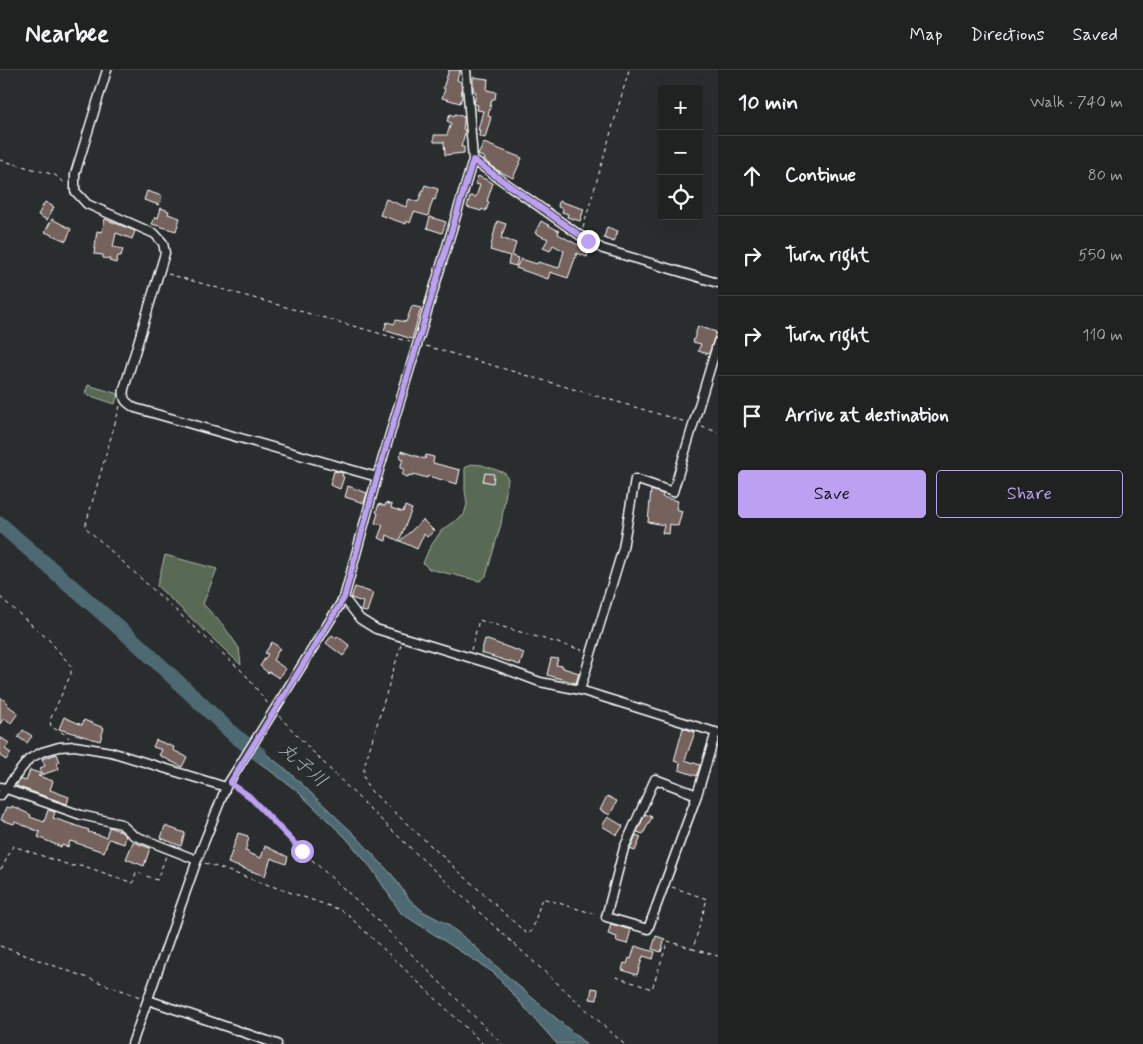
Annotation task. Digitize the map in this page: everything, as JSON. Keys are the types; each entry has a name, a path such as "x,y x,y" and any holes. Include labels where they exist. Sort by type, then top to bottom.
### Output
{"street":[{"path":"107,70 76,174 75,191 87,204 155,234 163,243 165,253 123,395 126,403 135,408 377,477"},
{"path":"132,1044 197,860 228,785 344,598 377,477 473,160 466,70"},
{"path":"473,160 581,236 603,249 718,283"},
{"path":"580,690 623,548 635,479 673,492 718,342"},
{"path":"344,598 360,619 376,629 540,682 580,690 717,732 697,795 648,929 606,917 624,848 654,779 697,795"},
{"path":"197,860 134,834 121,824 81,815 1,791 29,759 42,752 60,747 75,746 111,752 228,785"},
{"path":"148,1000 277,1044"}],"path":[{"path":"581,236 629,70"},
{"path":"0,160 55,175 75,191"},
{"path":"160,272 417,344 718,432"},
{"path":"123,395 85,527 245,674 272,713 414,849 624,1044"},
{"path":"0,596 49,640 71,666 71,674 50,720 51,727 63,733 75,746"},
{"path":"468,658 479,620 591,653"},
{"path":"404,638 364,767 364,777 368,788 527,934 532,931 542,898 606,917"},
{"path":"228,785 249,796 302,851 364,907 502,1044"},
{"path":"0,869 13,846 72,866 81,865 132,884 136,872 157,880 169,849"},
{"path":"197,860 340,910 350,917 483,1044"},
{"path":"664,885 707,900 693,949"},
{"path":"616,977 652,989 668,941 718,956"},
{"path":"0,946 148,1000"}],"green space":[{"path":"88,385 118,394 115,404 85,394"},
{"path":"471,464 482,465 505,473 508,479 501,524 486,576 480,581 429,569 423,563 429,549 441,531 464,515 467,504 465,468"},
{"path":"165,555 217,569 203,604 223,625 239,648 241,665 157,586"}],"water":[{"path":"247,739 288,771 356,836 393,876 409,899 424,912 447,924 470,942 586,1044 557,1044 494,973 401,913 372,869 346,838 296,790 241,749"}],"building":[{"path":"449,70 460,70 457,80 461,82 462,97 460,103 442,98"},
{"path":"473,77 488,79 487,90 496,92 495,99 492,99 488,116 491,117 485,138 479,136 480,130 478,130 483,111 477,110 478,105 474,104 476,92 473,90"},
{"path":"450,114 464,117 463,129 465,133 461,147 464,147 464,153 445,155 444,142 434,142 434,135 447,135 451,123 447,121"},
{"path":"484,143 522,158 513,178 495,169 484,160 485,158 478,155"},
{"path":"478,176 493,183 486,211 467,207 470,196 476,197 480,185 475,184"},
{"path":"425,185 438,189 428,216 414,212 410,223 407,221 406,224 380,215 386,199 406,207 409,199 418,202"},
{"path":"147,191 162,196 159,205 144,200"},
{"path":"559,201 584,209 580,221 567,217 568,214 562,212 563,209 558,207"},
{"path":"45,202 54,207 47,220 38,215"},
{"path":"161,208 169,211 168,214 180,218 176,231 152,224 155,217 158,218"},
{"path":"430,217 446,222 442,233 427,228"},
{"path":"52,219 71,229 66,241 45,232"},
{"path":"105,219 135,231 132,239 116,233 113,247 123,249 116,263 109,261 110,259 103,258 103,255 94,254 97,231 102,232"},
{"path":"497,221 506,224 501,238 516,243 512,256 518,258 516,266 508,264 510,256 490,250"},
{"path":"541,221 559,231 558,234 590,249 587,257 577,253 568,278 550,272 548,279 516,268 521,259 559,268 564,251 553,245 550,251 543,248 548,239 535,233"},
{"path":"607,227 618,231 614,242 604,238"},
{"path":"412,306 421,308 412,339 384,330 387,322 394,324 396,320 406,322"},
{"path":"698,326 716,332 709,354 698,351 701,344 693,342"},
{"path":"401,451 425,459 426,455 434,457 433,463 460,470 457,484 428,476 427,478 413,474 408,477 402,475 404,469 400,468 403,459 400,458"},
{"path":"334,471 343,473 342,476 344,477 340,489 330,485"},
{"path":"485,473 494,474 493,483 483,481"},
{"path":"348,486 367,493 364,503 345,497"},
{"path":"651,490 663,494 662,497 678,501 676,509 682,511 678,526 670,524 669,534 662,533 664,525 648,522"},
{"path":"386,503 392,505 391,508 403,512 405,506 412,509 399,541 387,535 386,541 378,538 383,525 375,523 378,513 376,512 379,504 385,506"},
{"path":"423,520 434,531 427,537 424,534 417,549 400,541"},
{"path":"355,587 373,593 367,612 361,611 363,602 351,598"},
{"path":"332,635 336,638 337,636 349,645 350,647 343,656 326,643"},
{"path":"485,639 524,653 520,665 481,653"},
{"path":"272,642 280,648 273,660 286,669 279,678 268,673 260,666 268,654 265,653"},
{"path":"551,658 558,659 556,665 579,673 576,683 547,675"},
{"path":"0,697 18,713 11,723 4,718 0,724"},
{"path":"64,717 82,725 84,720 104,728 100,741 59,729"},
{"path":"683,728 695,732 685,760 700,765 697,776 679,770 680,763 674,761"},
{"path":"23,730 32,736 27,743 18,737"},
{"path":"0,737 9,743 5,749 11,753 6,760 0,756"},
{"path":"156,740 174,747 173,750 187,757 182,767 159,755 162,750 153,747"},
{"path":"57,754 60,762 57,763 59,769 38,776 53,781 50,790 69,797 67,804 16,786 20,779 26,781 30,770 42,774 40,768 45,766 42,759"},
{"path":"607,796 617,801 610,815 600,810"},
{"path":"12,806 31,815 30,817 44,822 48,810 55,812 53,818 106,837 109,827 120,831 126,836 124,844 109,839 104,852 70,841 68,847 62,845 61,847 38,837 40,832 15,822 14,824 1,820 6,807 11,808"},
{"path":"645,814 652,817 643,834 637,832"},
{"path":"608,817 623,826 617,835 602,826"},
{"path":"165,826 185,833 181,846 161,838"},
{"path":"238,833 249,838 245,851 248,853 261,858 265,846 288,857 286,864 271,858 265,876 228,863"},
{"path":"636,835 641,837 635,851 630,849"},
{"path":"133,842 150,848 144,866 126,859"},
{"path":"611,924 631,930 627,944 616,941 617,937 608,934"},
{"path":"656,936 665,939 661,952 652,949"},
{"path":"635,946 655,952 653,959 643,956 637,975 622,970 624,963 627,964 629,958 631,959"},
{"path":"592,988 598,989 597,1000 590,999"}],"waterway":[{"name":"丸子川","path":"0,524 141,647 234,735 260,755"}],"route":[{"path":"302,851 249,796 230,783 270,715 344,598 377,477 473,160 588,241"}]}
